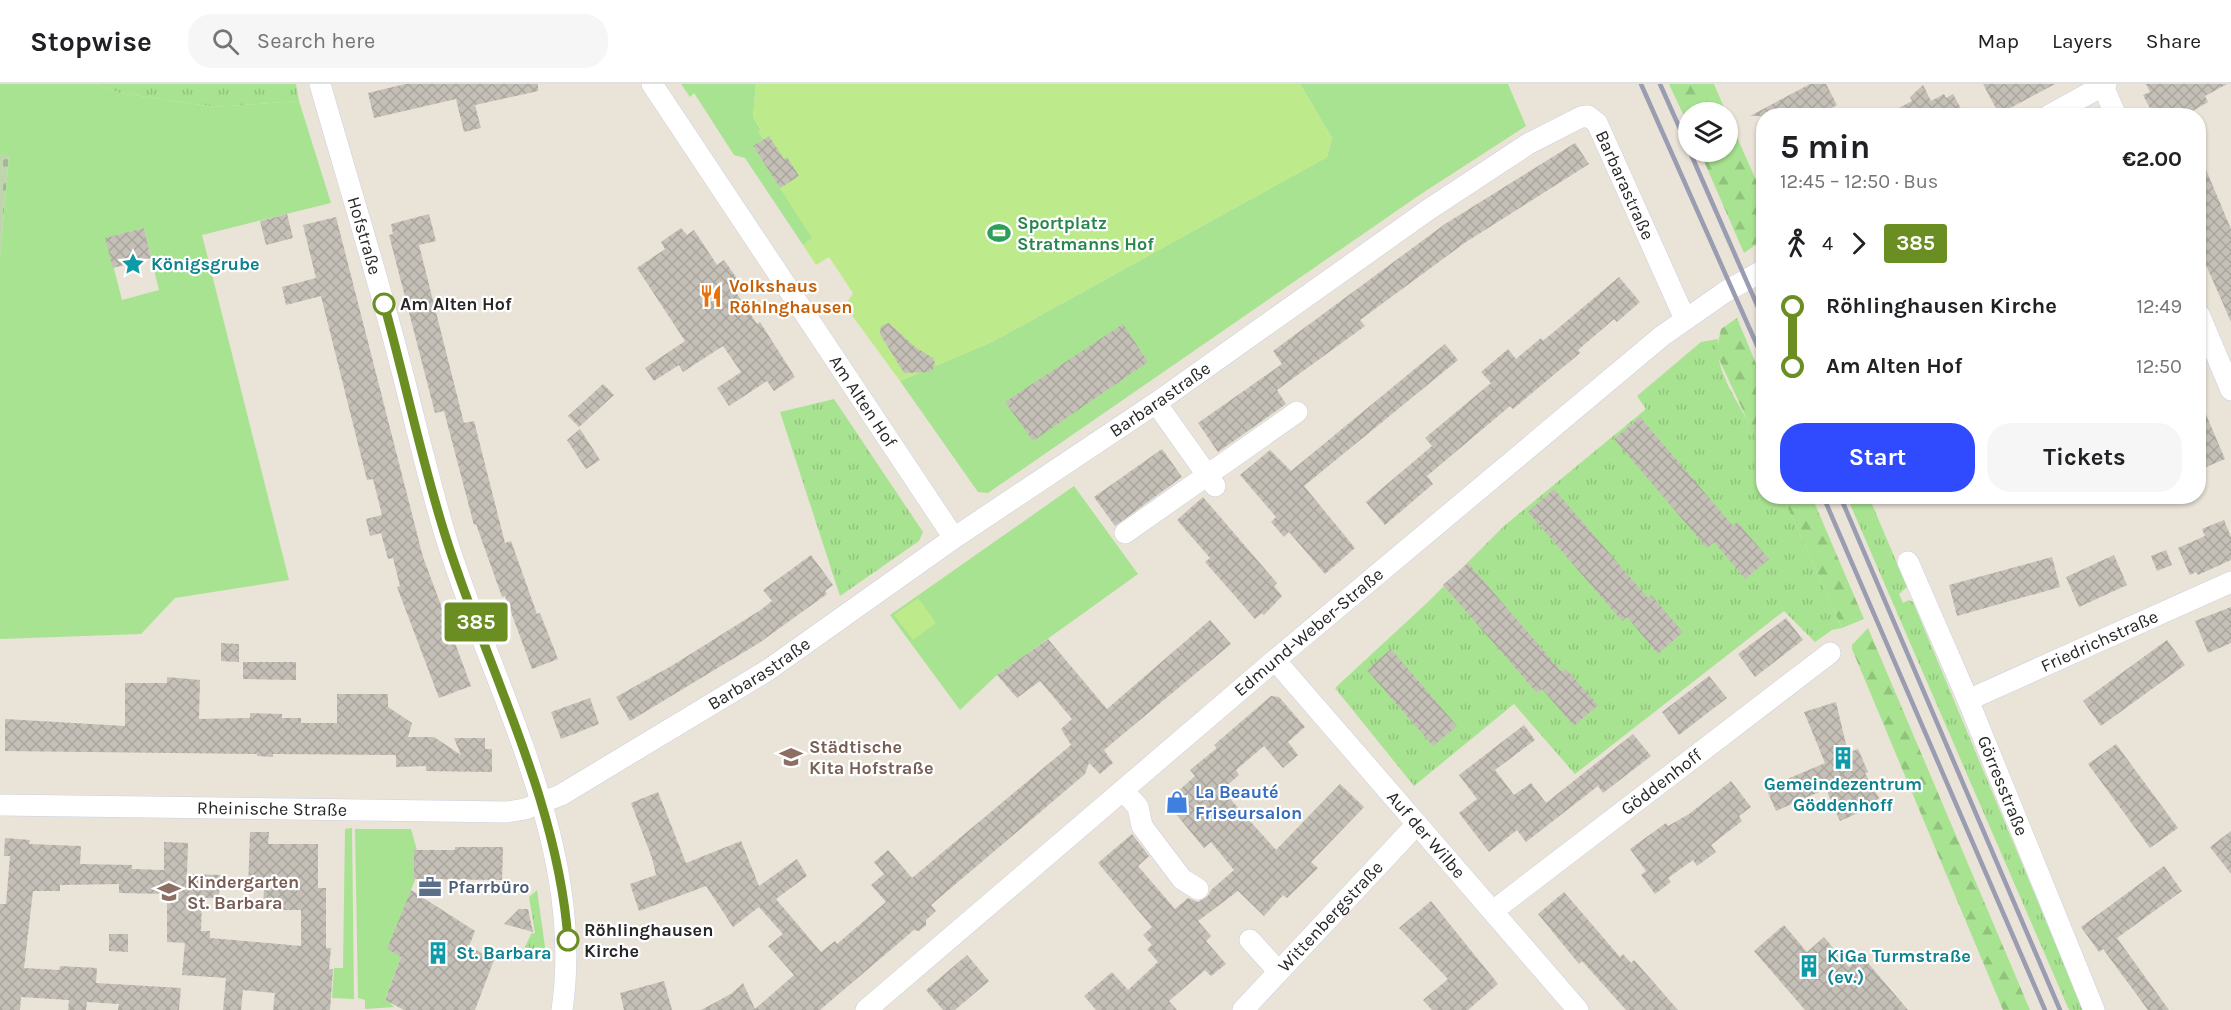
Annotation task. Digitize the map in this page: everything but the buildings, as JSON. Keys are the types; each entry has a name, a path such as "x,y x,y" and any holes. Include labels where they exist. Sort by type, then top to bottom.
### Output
{"street":[{"name":"Hofstraße","path":"320,84 363,227 447,540 542,803 560,876 567,924 568,971 562,1010"},
{"name":"Am Alten Hof","path":"652,84 954,538"},
{"path":"2062,108 2104,85 2113,108"},
{"name":"Barbarastraße","path":"542,803 561,795 768,670 954,538 1156,403 1428,210 1528,144 1581,117 1588,116 1598,123 1685,319"},
{"name":"Edmund-Weber-Straße","path":"866,1010 1275,660 1685,319 1756,275"},
{"path":"2206,331 2231,390"},
{"path":"1156,403 1212,480"},
{"path":"1125,532 1212,480 1296,412"},
{"name":"Görresstraße","path":"1908,562 1968,700 2094,1010"},
{"name":"Friedrichstraße","path":"1968,700 2231,582"},
{"name":"Göddenhoff","path":"1493,911 1830,653"},
{"name":"Auf der Wilbe","path":"1275,660 1578,1010"},
{"path":"1123,790 1138,807 1142,826 1182,879 1198,889"},
{"name":"Rheinische Straße","path":"0,805 507,812 542,803"},
{"name":"Wittenbergstraße","path":"1243,1010 1417,824"},
{"path":"1250,940 1279,972"}],"green space":[{"path":"0,84 96,84 120,93 215,107 299,101 331,203 202,235 289,580 175,598 141,634 0,639 0,256 9,156 0,155","holes":["144,228 159,290 122,300 106,238"]},
{"path":"96,84 296,84 299,101 215,107 120,93"},
{"path":"681,84 756,84 753,117 761,130 763,140 753,146 813,238 803,245 745,158 734,155 694,93 690,97"},
{"name":"Sportplatz Stratmanns Hof","path":"756,84 1300,84 1332,138 1327,157 994,341 900,381 851,314 848,301 853,293 829,257 816,265 803,245 812,238 753,146 763,139 758,132 761,129 753,117"},
{"path":"1300,84 1508,84 1526,126 1421,194 988,493 978,492 900,381 994,341 1327,157 1332,138"},
{"path":"1669,84 1714,84 1722,102 1678,102"},
{"path":"1738,140 1756,180 1756,245 1744,253 1704,162 1738,162"},
{"path":"0,155 9,155 0,256"},
{"path":"1737,318 1756,364 1756,439 1718,357 1717,348 1721,329"},
{"path":"1718,339 1718,354 1727,384 1756,437 1756,504 1786,504 1842,628 1832,630 1815,642 1784,611 1575,774 1514,704 1414,786 1335,688 1428,602 1504,526 1646,409 1637,396 1701,342"},
{"path":"834,399 923,532 919,541 840,596 780,412"},
{"path":"1074,486 1138,574 997,675 960,710 890,615"},
{"path":"1786,504 1815,504 1864,619 1842,628"},
{"path":"1850,504 1872,504 1907,587 1899,594 1903,603 1909,600 1913,602 2083,1010 2069,1010"},
{"path":"918,598 936,623 913,640 894,615"},
{"path":"1868,628 2030,1010 2003,1010 1852,649 1852,645"},
{"path":"352,828 354,999 332,998 334,968 343,968 345,829"},
{"path":"355,829 411,829 417,850 414,850 414,872 418,872 388,949 401,957 385,999 394,1007 365,1009 365,1000 358,998"},
{"path":"537,890 546,954 525,947 531,934 535,933 529,897"}],"railway":[{"path":"1641,84 1756,343"},
{"path":"1660,84 1678,124"},
{"path":"1694,162 1756,303"},
{"path":"1826,504 2045,1010"},
{"path":"1843,504 2060,1010"}],"bus line":[{"name":"385","path":"384,304 447,540 542,803 560,876 568,940"}],"place":[{"name":"Sportplatz Stratmanns Hof","path":"999,233"},
{"name":"Königsgrube","path":"133,264"},
{"name":"Volkshaus Röhlnghausen","path":"711,296"},
{"name":"Am Alten Hof","path":"384,304"},
{"name":"Städtische Kita Hofstraße","path":"791,757"},
{"name":"Gemeindezentrum Göddenhoff","path":"1843,758"},
{"name":"La Beauté Friseursalon","path":"1177,802"},
{"name":"Pfarrbüro","path":"430,887"},
{"name":"Kindergarten St. Barbara","path":"169,892"},
{"name":"Röhlinghausen Kirche","path":"568,940"},
{"name":"St. Barbara","path":"438,953"},
{"name":"KiGa Turmstraße (ev.)","path":"1809,966"}]}
